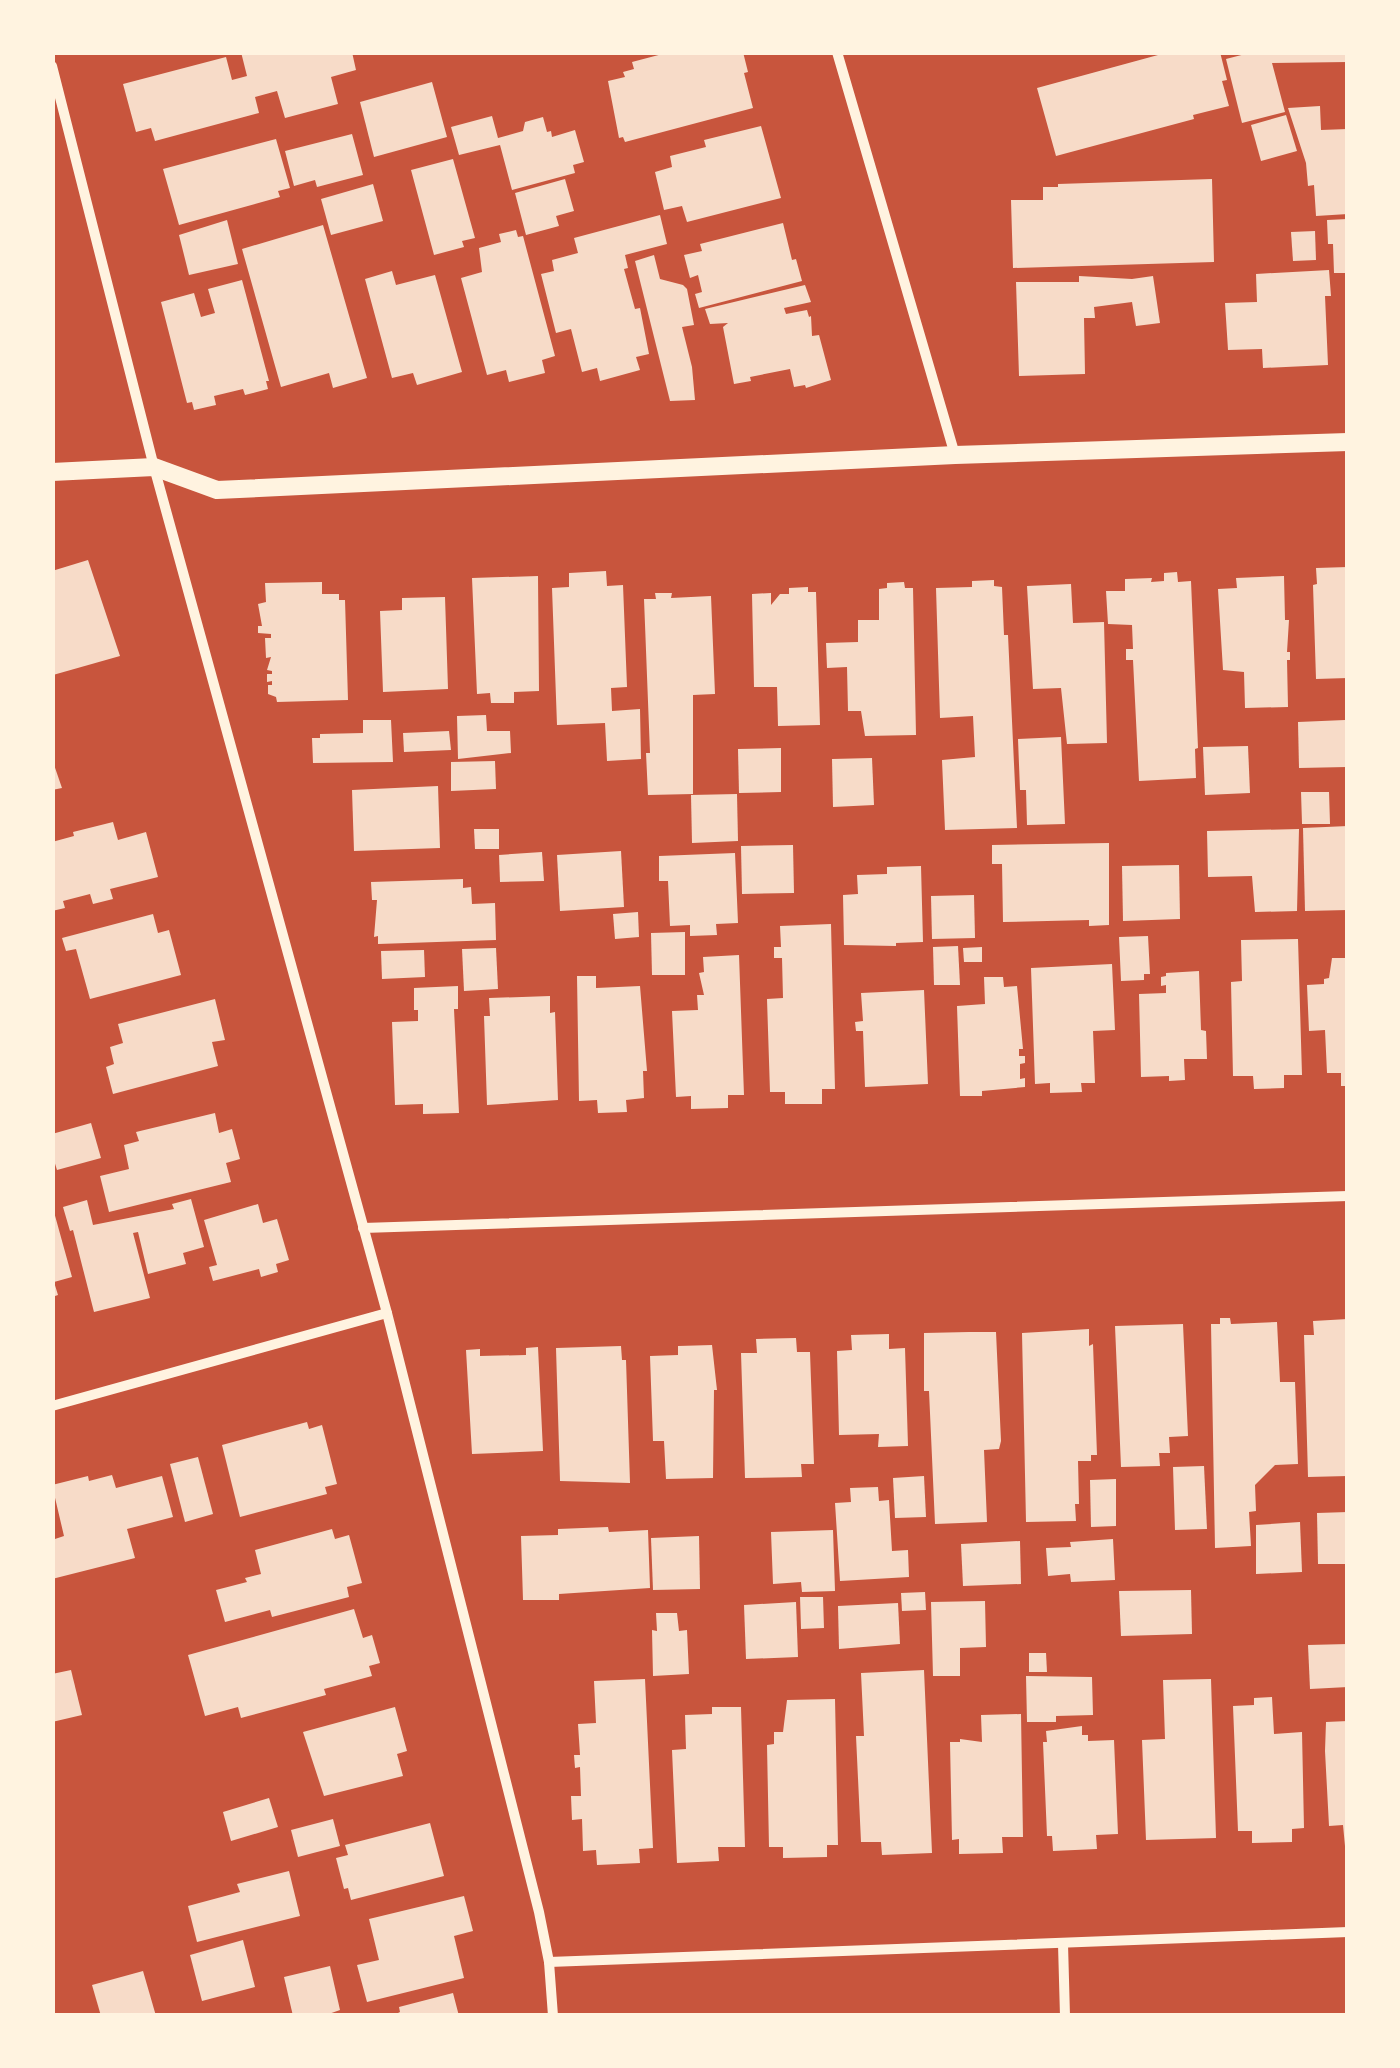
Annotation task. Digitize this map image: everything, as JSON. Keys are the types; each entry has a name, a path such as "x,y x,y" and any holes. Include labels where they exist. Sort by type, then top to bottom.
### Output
{"street":[{"path":"837,52 956,455"},
{"path":"52,66 154,467 387,1313 549,1962 552,2016"},
{"path":"52,472 154,467 217,490 956,455 1348,442"},
{"path":"362,1228 1348,1196"},
{"path":"52,1406 387,1313"},
{"path":"549,1962 1348,1932"},
{"path":"1063,1944 1065,2016"}],"building":[{"path":"241,52 352,52 356,70 331,77 338,104 285,118 277,91 255,97 259,113 155,141 151,128 136,132 123,84 226,57 232,80 247,76"},
{"path":"670,52 743,52 753,108 625,142 623,137 619,138 608,81 625,77 623,72 634,69 632,62"},
{"path":"1169,52 1220,52 1229,106 1056,156 1037,88"},
{"path":"1253,52 1348,52 1348,62 1272,63 1285,112 1242,123 1226,59"},
{"path":"432,82 447,137 374,157 360,102"},
{"path":"1320,106 1321,130 1348,129 1348,214 1316,216 1314,185 1308,186 1306,163 1288,108"},
{"path":"1286,115 1297,151 1261,161 1251,125"},
{"path":"492,116 498,138 523,131 525,122 543,117 552,137 575,130 584,162 573,165 575,173 512,190 500,145 459,155 451,127"},
{"path":"761,126 781,198 687,222 682,206 664,210 655,172 672,167 670,156 706,147 704,140"},
{"path":"352,134 363,175 317,187 315,180 294,186 285,151"},
{"path":"276,139 290,188 278,191 280,197 179,225 163,169"},
{"path":"453,159 475,238 462,241 464,247 434,255 411,170"},
{"path":"565,179 574,211 556,216 559,226 526,235 515,193"},
{"path":"1212,179 1214,262 1013,268 1011,200 1043,200 1043,187 1058,184"},
{"path":"373,184 383,221 331,235 321,199"},
{"path":"660,215 667,244 625,255 628,268 624,269 635,309 640,308 649,354 636,357 640,370 600,381 597,368 582,372 571,329 556,333 541,274 554,271 552,260 578,253 574,238"},
{"path":"1348,219 1348,273 1334,273 1327,220"},
{"path":"227,220 238,264 189,275 179,235"},
{"path":"783,223 802,281 699,308 695,294 702,292 698,275 690,278 684,255 702,251 700,244"},
{"path":"323,225 367,378 333,388 329,373 281,387 242,249"},
{"path":"516,230 518,237 523,236 555,356 542,360 545,373 509,382 506,370 487,375 461,278 482,272 479,248 501,242 499,234"},
{"path":"1315,231 1316,260 1293,261 1291,232"},
{"path":"654,255 660,279 687,289 694,325 682,327 695,400 670,401 635,261"},
{"path":"1329,270 1331,296 1325,296 1328,365 1263,368 1262,349 1228,350 1225,303 1257,302 1256,274"},
{"path":"392,271 396,285 435,275 462,372 417,385 413,373 392,378 365,279"},
{"path":"1079,276 1153,276 1160,323 1136,326 1132,302 1094,307 1095,318 1084,318 1085,374 1019,376 1016,282 1079,282"},
{"path":"242,280 268,389 245,395 243,389 214,396 216,405 194,410 192,402 187,403 161,302 194,293 201,317 215,313 208,289"},
{"path":"805,285 811,302 784,308 786,314 807,310 811,316 812,336 819,335 831,380 806,388 794,387 790,369 734,384 723,327 728,323 710,324 705,309"},
{"path":"88,560 120,656 53,675 52,571"},
{"path":"1348,567 1348,678 1316,679 1316,568"},
{"path":"606,571 607,586 623,585 627,687 611,688 612,711 640,709 641,759 607,761 605,723 557,725 552,588 569,587 569,573"},
{"path":"1177,572 1178,582 1191,581 1196,778 1139,781 1133,660 1126,660 1126,649 1133,649 1132,625 1108,624 1106,591 1125,591 1125,579 1164,581 1164,573"},
{"path":"538,576 539,691 514,692 514,703 491,703 490,693 477,694 472,578"},
{"path":"1284,576 1290,652 1288,707 1245,708 1244,672 1223,670 1218,589 1237,588 1236,578"},
{"path":"994,580 994,586 1002,587 1004,635 1008,635 1017,828 945,830 942,760 975,757 973,716 940,718 936,588 972,587 972,581"},
{"path":"322,582 322,594 339,594 339,600 345,600 348,700 277,702 276,697 268,694 272,681 267,682 267,674 272,671 267,670 271,657 266,658 265,638 271,638 271,634 258,633 258,626 262,626 258,604 266,602 265,583"},
{"path":"904,582 905,588 913,588 916,735 865,736 861,711 848,711 847,667 827,668 826,643 858,642 858,620 879,620 879,589 887,588 887,583"},
{"path":"1071,584 1073,623 1104,622 1107,743 1067,744 1061,688 1033,689 1027,586"},
{"path":"808,587 808,592 816,592 820,725 778,726 777,687 754,687 752,594 771,593 771,605 780,594 789,594 789,588"},
{"path":"655,593 672,593 671,598 711,596 715,694 693,695 693,794 648,795 644,599 656,599"},
{"path":"445,597 448,689 383,692 380,611 402,610 402,598"},
{"path":"486,715 487,731 510,731 511,753 458,759 457,716"},
{"path":"363,720 391,720 393,762 313,763 312,738 320,738 320,734 363,733"},
{"path":"1345,720 1347,767 1299,768 1298,722"},
{"path":"449,731 451,750 404,752 403,733"},
{"path":"1061,737 1065,824 1027,825 1026,790 1020,790 1018,739"},
{"path":"1248,746 1250,793 1205,795 1203,747"},
{"path":"781,748 781,792 739,793 738,749"},
{"path":"872,758 874,805 833,807 832,759"},
{"path":"52,759 62,788 52,790"},
{"path":"495,761 496,789 451,791 451,762"},
{"path":"438,786 440,848 354,851 352,790"},
{"path":"1301,792 1329,792 1330,824 1302,824"},
{"path":"737,794 738,841 692,843 691,795"},
{"path":"113,822 118,840 146,832 158,877 110,889 113,899 93,904 90,894 63,901 65,908 52,911 52,842"},
{"path":"1348,826 1348,910 1305,911 1303,828"},
{"path":"474,829 499,829 499,849 475,849"},
{"path":"1299,829 1297,911 1255,912 1252,876 1208,877 1207,831"},
{"path":"1109,843 1109,925 1089,926 1089,920 1003,922 1002,864 992,864 992,845"},
{"path":"793,845 794,893 742,894 741,846"},
{"path":"621,851 624,907 560,911 557,855"},
{"path":"542,852 544,881 500,882 499,855"},
{"path":"735,853 738,923 716,924 717,935 690,936 690,925 670,926 668,881 659,881 659,856"},
{"path":"1179,865 1180,919 1123,921 1122,866"},
{"path":"921,866 923,942 844,945 843,895 858,894 857,875 887,874 887,867"},
{"path":"463,879 463,888 471,887 472,904 495,903 496,940 378,944 378,936 374,937 377,900 372,900 371,882"},
{"path":"974,895 975,938 932,939 931,896"},
{"path":"638,912 639,937 615,939 613,914"},
{"path":"153,914 158,933 169,930 181,975 90,999 76,949 66,951 62,938"},
{"path":"831,924 835,1089 822,1089 822,1104 785,1104 785,1092 770,1092 767,999 783,998 782,958 774,958 774,947 781,947 780,926"},
{"path":"685,932 685,975 652,975 651,933"},
{"path":"1148,936 1150,974 1144,974 1144,980 1121,981 1119,937"},
{"path":"1298,939 1302,1075 1284,1075 1284,1088 1254,1089 1253,1076 1233,1076 1231,982 1242,981 1241,940"},
{"path":"958,946 960,985 934,985 933,947"},
{"path":"982,947 982,962 964,962 963,948"},
{"path":"496,948 498,989 464,991 462,949"},
{"path":"424,950 425,977 382,979 381,951"},
{"path":"739,955 744,1095 728,1095 728,1108 691,1109 691,1096 676,1097 672,1011 698,1010 697,995 704,995 699,973 704,972 703,957"},
{"path":"1332,958 1348,958 1348,1086 1341,1086 1341,1073 1327,1073 1325,1030 1309,1031 1307,985 1324,984 1324,979 1329,978"},
{"path":"1112,964 1115,1030 1093,1031 1095,1083 1081,1083 1082,1092 1050,1093 1050,1083 1035,1084 1031,968"},
{"path":"1199,971 1201,1030 1206,1031 1207,1059 1184,1059 1185,1080 1141,1077 1139,994 1166,993 1161,977 1166,973"},
{"path":"577,976 596,976 596,988 640,986 647,1071 643,1071 644,1098 626,1100 627,1112 598,1113 597,1100 579,1101"},
{"path":"984,977 1003,977 1004,987 1017,986 1023,1049 1019,1049 1019,1056 1025,1056 1025,1063 1020,1064 1020,1079 1025,1078 1025,1087 982,1091 982,1096 960,1096 957,1006 985,1004"},
{"path":"458,986 458,1009 454,1009 459,1113 423,1114 423,1104 395,1105 392,1022 418,1021 414,988"},
{"path":"924,990 928,1084 865,1087 863,1031 856,1031 855,1022 863,1021 861,993"},
{"path":"550,996 550,1013 555,1012 558,1100 487,1105 484,1016 490,1016 489,998"},
{"path":"215,999 225,1040 212,1042 218,1066 113,1094 106,1067 114,1064 110,1047 123,1043 118,1024"},
{"path":"215,1113 219,1133 232,1129 240,1159 226,1163 231,1182 109,1212 100,1176 129,1169 124,1145 139,1141 136,1132"},
{"path":"91,1123 101,1158 57,1170 52,1134"},
{"path":"191,1199 204,1247 183,1253 186,1264 148,1274 138,1232 133,1233 150,1298 94,1312 73,1230 70,1231 63,1207 87,1200 93,1225 174,1209 172,1204"},
{"path":"258,1204 263,1223 277,1219 289,1260 276,1264 278,1272 261,1277 259,1269 213,1281 209,1267 217,1265 204,1220"},
{"path":"54,1212 72,1277 54,1282 58,1295 52,1297"},
{"path":"1220,1318 1230,1318 1231,1324 1277,1322 1280,1382 1295,1382 1298,1464 1275,1465 1255,1485 1256,1511 1249,1512 1251,1546 1215,1548 1211,1324 1220,1324"},
{"path":"1348,1319 1348,1476 1308,1477 1304,1335 1314,1335 1313,1321"},
{"path":"1183,1324 1188,1436 1169,1437 1170,1453 1159,1453 1160,1466 1121,1467 1115,1326"},
{"path":"1089,1329 1089,1346 1093,1344 1097,1455 1091,1455 1091,1461 1078,1461 1076,1521 1026,1522 1022,1333"},
{"path":"996,1332 1001,1441 999,1449 984,1450 987,1522 935,1524 929,1391 924,1391 924,1333"},
{"path":"889,1334 889,1349 905,1348 908,1446 878,1447 879,1434 839,1435 837,1351 852,1350 851,1335"},
{"path":"796,1338 797,1352 810,1352 814,1464 801,1464 802,1477 745,1478 741,1353 757,1353 756,1339"},
{"path":"712,1345 717,1390 713,1478 666,1479 664,1441 653,1441 650,1356 678,1355 678,1346"},
{"path":"621,1346 622,1360 626,1360 630,1483 560,1481 556,1348"},
{"path":"538,1347 543,1451 472,1454 466,1350 480,1349 480,1356 526,1355 526,1348"},
{"path":"307,1422 309,1429 322,1425 337,1484 325,1487 327,1494 240,1517 222,1445"},
{"path":"198,1457 213,1514 185,1522 170,1464"},
{"path":"1204,1466 1207,1529 1175,1530 1173,1467"},
{"path":"112,1475 116,1488 162,1476 173,1517 127,1529 135,1558 52,1579 52,1540 64,1536 52,1485"},
{"path":"924,1476 926,1517 895,1518 893,1478"},
{"path":"1116,1479 1116,1526 1091,1527 1090,1480"},
{"path":"878,1487 879,1501 889,1500 892,1551 908,1550 909,1577 840,1581 835,1503 851,1502 850,1488"},
{"path":"1348,1512 1348,1564 1318,1564 1317,1513"},
{"path":"1300,1522 1302,1572 1256,1574 1256,1525"},
{"path":"608,1527 609,1532 648,1530 650,1588 559,1594 559,1600 523,1600 521,1536 558,1535 558,1529"},
{"path":"332,1529 335,1539 349,1535 362,1583 347,1587 349,1597 272,1617 270,1610 225,1622 216,1590 261,1574 255,1550"},
{"path":"833,1530 835,1591 802,1592 801,1582 773,1584 771,1532"},
{"path":"699,1536 700,1589 653,1590 651,1538"},
{"path":"1113,1539 1115,1580 1071,1582 1070,1574 1048,1576 1046,1548"},
{"path":"1020,1541 1021,1584 963,1586 961,1544"},
{"path":"1191,1590 1192,1634 1121,1636 1119,1591"},
{"path":"925,1592 926,1610 902,1611 901,1593"},
{"path":"800,1597 823,1597 824,1628 801,1629"},
{"path":"985,1601 986,1647 960,1648 960,1676 933,1676 931,1602"},
{"path":"796,1602 798,1657 746,1659 744,1605"},
{"path":"898,1603 900,1644 839,1649 838,1606"},
{"path":"354,1609 363,1638 372,1635 380,1663 369,1666 372,1676 324,1689 326,1695 241,1718 238,1707 205,1716 188,1655"},
{"path":"656,1613 677,1613 679,1631 687,1630 689,1674 653,1676 652,1630 657,1631"},
{"path":"1348,1644 1348,1687 1310,1689 1308,1645"},
{"path":"1029,1653 1046,1653 1047,1672 1029,1672"},
{"path":"71,1670 82,1715 52,1722 52,1674"},
{"path":"924,1670 932,1853 882,1855 881,1842 861,1842 856,1736 864,1736 861,1673"},
{"path":"1026,1676 1092,1677 1093,1715 1056,1716 1056,1722 1027,1722"},
{"path":"645,1679 653,1848 639,1849 640,1863 597,1865 596,1850 583,1851 582,1819 572,1820 571,1796 581,1796 580,1767 575,1768 574,1755 580,1755 578,1724 596,1723 594,1681"},
{"path":"1211,1679 1216,1838 1146,1840 1142,1740 1165,1739 1163,1680"},
{"path":"1272,1697 1274,1734 1302,1732 1304,1828 1292,1829 1292,1842 1252,1843 1252,1831 1238,1831 1233,1706 1254,1705 1254,1698"},
{"path":"835,1699 838,1845 827,1845 827,1857 783,1858 783,1847 769,1847 767,1745 774,1744 774,1732 783,1732 787,1700"},
{"path":"395,1707 407,1751 397,1754 403,1776 324,1796 303,1732"},
{"path":"712,1707 741,1707 745,1847 718,1847 719,1861 677,1863 672,1750 686,1749 685,1715 712,1714"},
{"path":"1021,1714 1023,1837 1002,1837 1003,1853 959,1854 959,1839 952,1840 950,1742 982,1742 981,1715"},
{"path":"1348,1721 1345,1846 1343,1825 1329,1826 1325,1751 1326,1722"},
{"path":"1082,1726 1082,1735 1088,1735 1088,1741 1114,1740 1118,1834 1096,1835 1097,1849 1053,1851 1052,1836 1047,1836 1043,1742 1047,1742 1046,1731"},
{"path":"269,1798 278,1827 231,1841 223,1812"},
{"path":"333,1819 340,1846 298,1857 291,1830"},
{"path":"430,1823 444,1876 351,1900 336,1858 348,1855 345,1845"},
{"path":"289,1871 300,1916 197,1942 188,1906 240,1892 237,1884"},
{"path":"464,1896 473,1931 454,1936 464,1978 367,2002 357,1965 379,1960 369,1919"},
{"path":"243,1940 255,1987 202,2001 190,1955"},
{"path":"330,1966 340,2010 323,2016 293,2016 284,1977"},
{"path":"143,1971 156,2016 101,2016 92,1985"},
{"path":"453,1993 459,2016 392,2016 400,2012 399,2007"}]}
